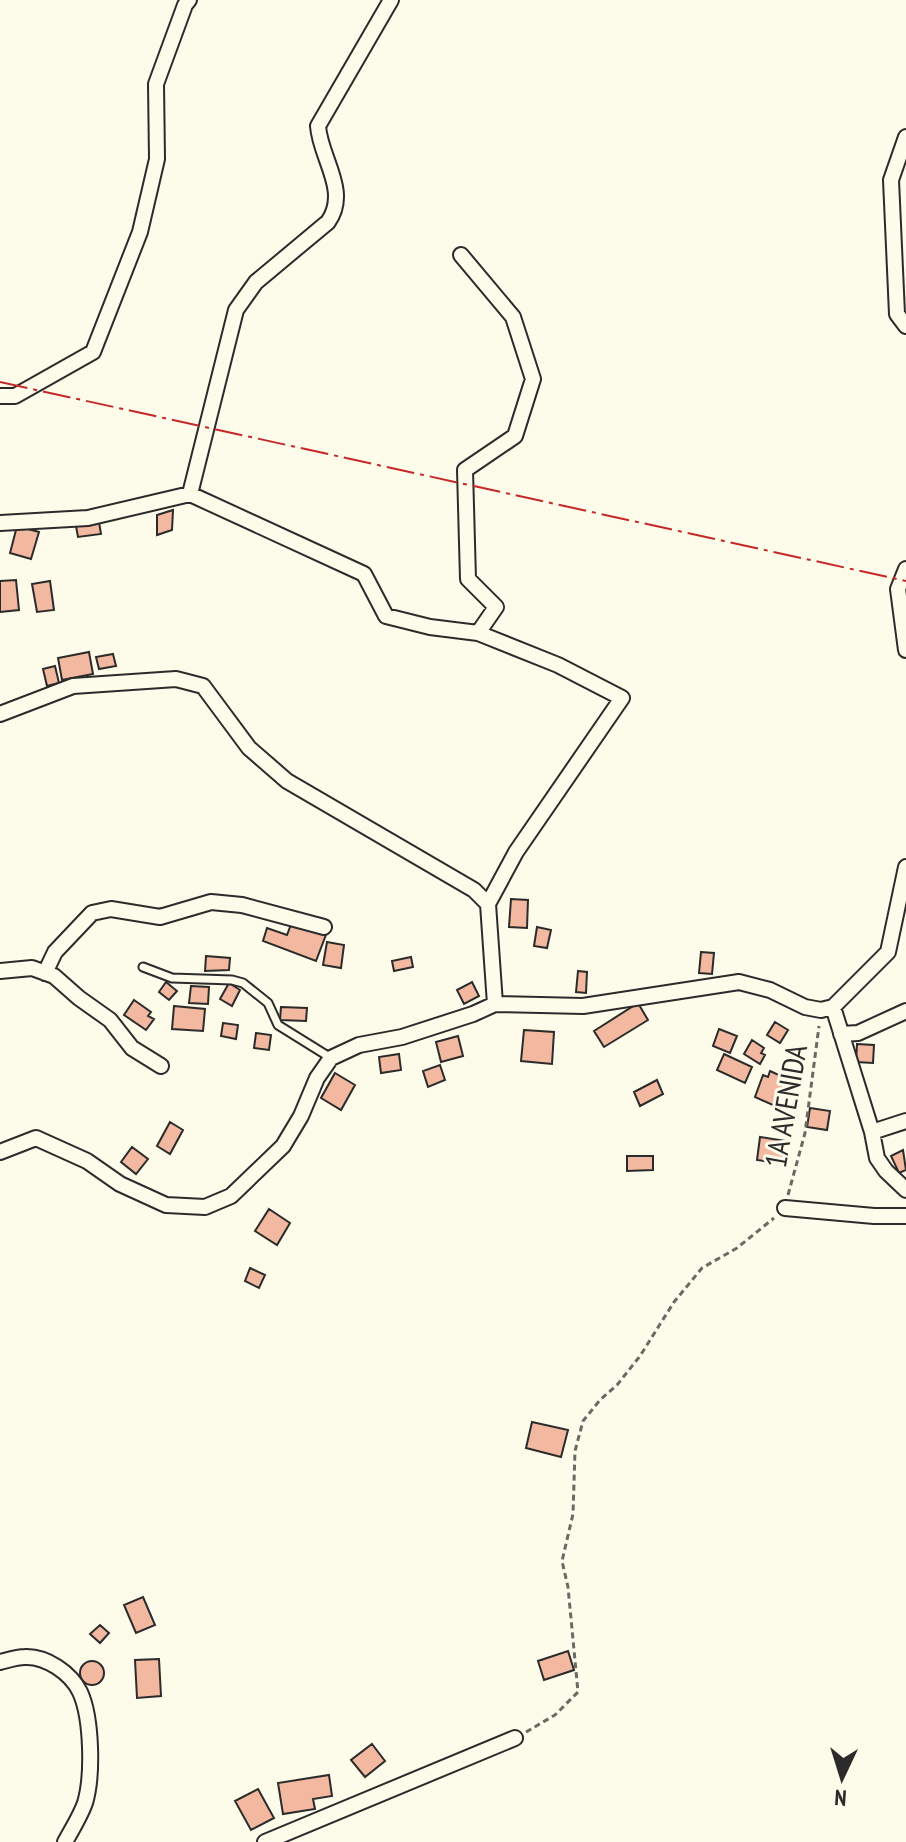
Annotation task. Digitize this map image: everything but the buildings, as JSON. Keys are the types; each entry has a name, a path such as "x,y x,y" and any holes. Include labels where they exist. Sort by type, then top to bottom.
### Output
{"street":[{"path":"190,494 236,310 256,282 328,222 335,212 335,179 319,143 318,126 391,0"},
{"path":"0,396 15,396 93,352 140,232 157,159 156,84 189,2"},
{"path":"906,137 891,180 897,314 906,326"},
{"path":"461,255 513,317 533,379 515,436 465,470 468,579 496,607 478,633"},
{"path":"0,523 88,518 190,494 364,574 386,616 430,627 478,633 558,665 622,698 516,852 488,904 495,1004"},
{"path":"906,569 898,589 906,650"},
{"path":"0,714 73,686 176,679 203,686 249,748 287,781 474,890 488,904"},
{"path":"0,1152 36,1138 87,1161 120,1184 166,1205 205,1207 231,1196 283,1146 301,1116 317,1078 331,1058 359,1045 402,1037 495,1004 583,1006 739,982 761,987 805,1007 827,1008 888,952 906,867"},
{"path":"45,973 55,952 92,913 111,909 160,917 211,902 227,903 324,927"},
{"path":"0,971 32,968 54,976 110,1020 132,1048 161,1066"},
{"path":"827,1008 841,1034 872,1132 877,1158 906,1190"},
{"path":"841,1034 858,1033 906,1011"},
{"path":"872,1132 906,1121"},
{"path":"785,1208 906,1216"},
{"path":"0,1662 26,1657 50,1663 72,1680 80,1693 86,1721 90,1773 85,1802 65,1842"},
{"path":"265,1842 515,1738"}],"lane":[{"path":"143,967 172,978 243,983 268,1003 278,1025 331,1058"}],"path":[{"name":"1A AVENIDA","path":"785,1208 805,1133 827,1008"},
{"path":"515,1738 555,1715 578,1692 568,1587 562,1561 573,1514 575,1451 583,1421 640,1356 674,1302 702,1268 737,1248 785,1208"}],"power":[{"path":"0,382 906,581"}]}
